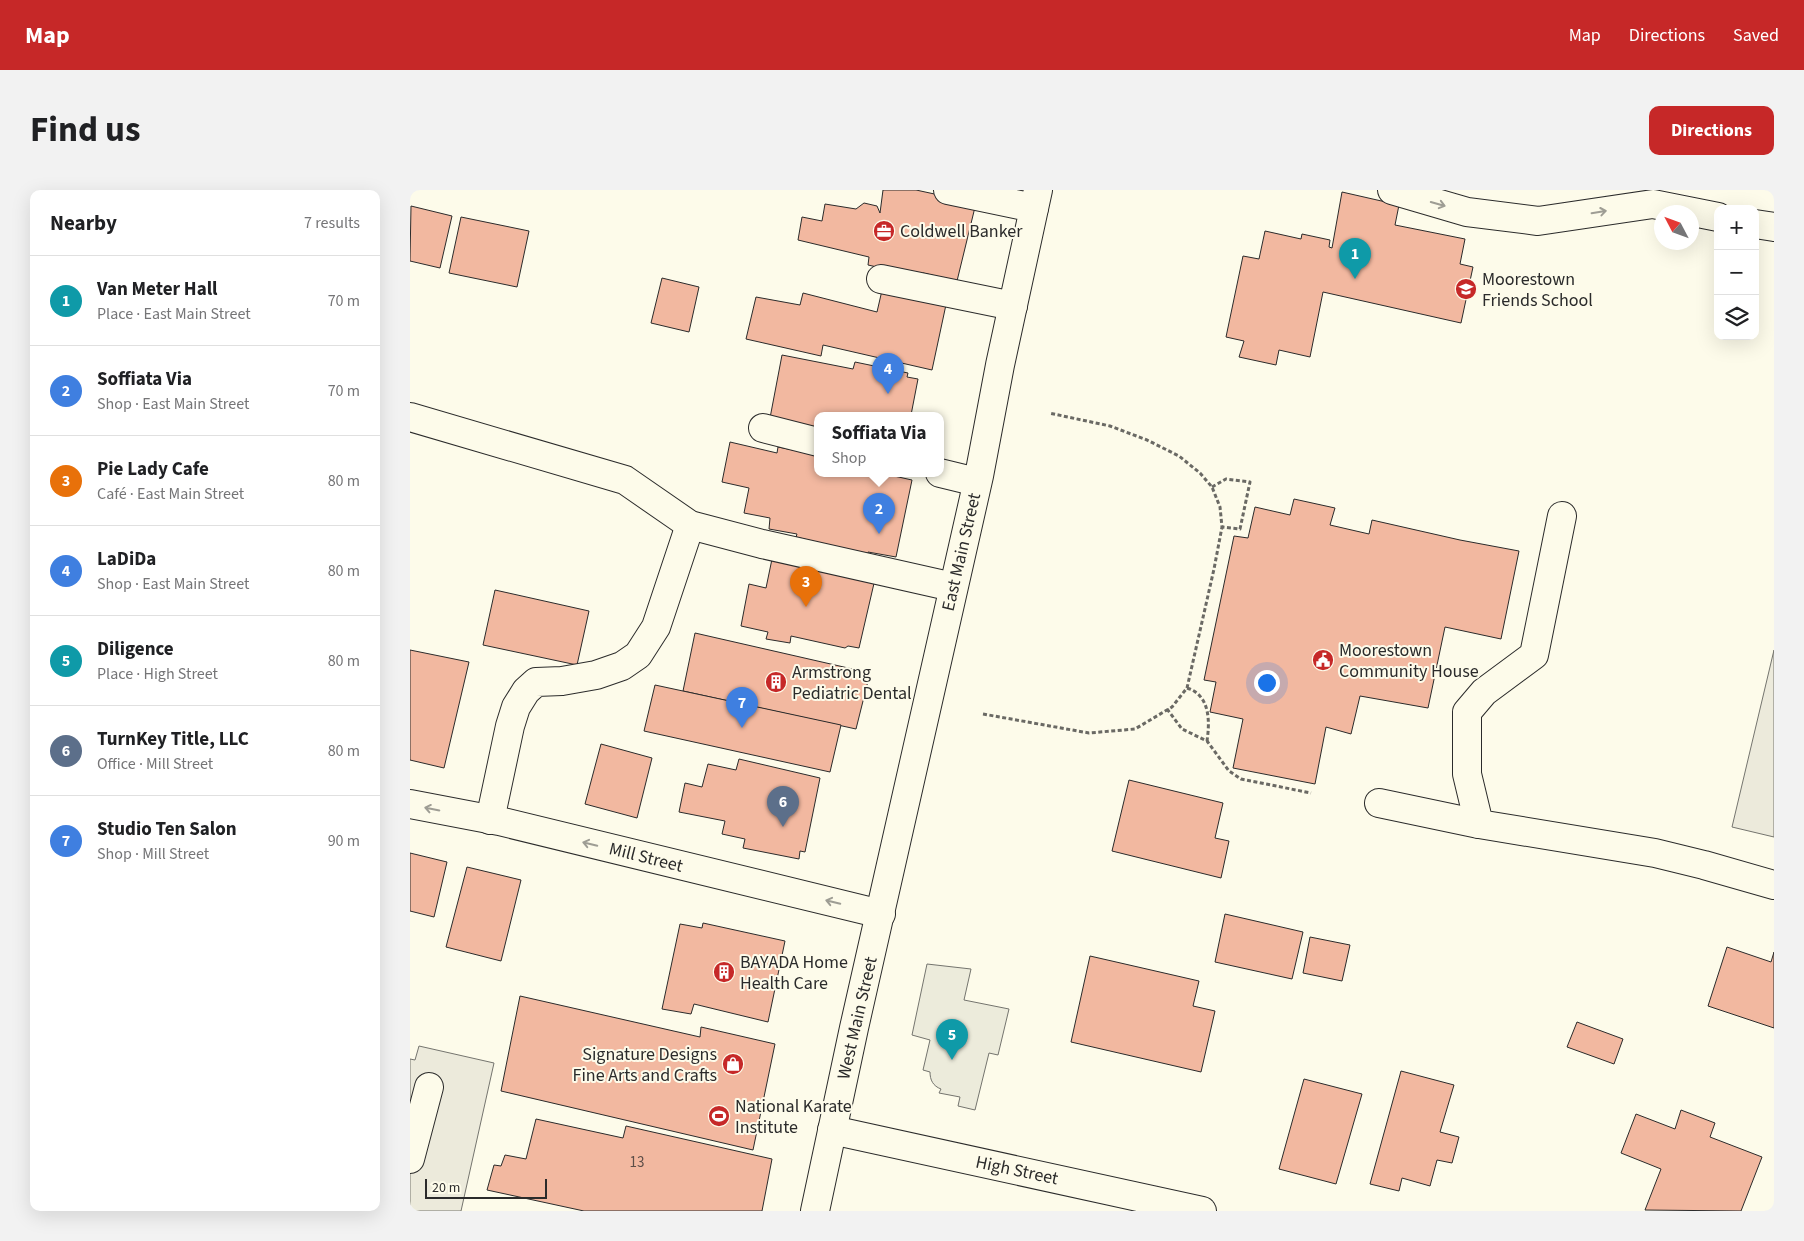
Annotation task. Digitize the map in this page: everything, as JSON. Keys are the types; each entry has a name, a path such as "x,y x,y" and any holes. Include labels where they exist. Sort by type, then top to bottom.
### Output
{"main road":[{"path":"948,190 1036,199"},
{"path":"1392,190 1467,212 1538,221 1654,204 1714,215"},
{"name":"East Main Street","path":"881,914 977,482 1036,199"},
{"path":"1759,225 1774,228"},
{"path":"881,279 1013,306"},
{"path":"410,417 625,480 690,525 762,544 953,587"},
{"path":"763,428 814,441"},
{"path":"944,473 977,482"},
{"path":"1479,824 1467,774 1467,712 1484,692 1534,655 1562,516"},
{"path":"490,820 510,726 516,707 526,691 536,682 562,681 596,675 622,666 638,655 656,627 690,525"},
{"path":"1379,803 1479,824 1656,852 1774,885"},
{"name":"Mill Street","path":"410,804 490,820 881,914"},
{"name":"West Main Street","path":"815,1211 881,914"},
{"path":"410,1159 429,1087"},
{"name":"High Street","path":"832,1130 1202,1211"}],"path":[{"path":"983,714 1089,733 1135,729 1172,707 1187,688 1222,527 1220,507 1212,487 1200,474 1178,456 1146,440 1110,426 1049,413"},
{"path":"1212,487 1226,479 1250,482 1240,529 1222,527"},
{"path":"1187,688 1196,691 1205,704 1210,724 1207,741"},
{"path":"1167,710 1182,729 1207,741 1229,770 1241,779 1311,793"}],"shaded area":[{"path":"1774,650 1774,837 1732,827"},
{"path":"927,964 971,969 964,1000 1009,1009 998,1055 989,1053 975,1110 958,1106 960,1097 939,1093 941,1089 932,1082 930,1072 923,1070 930,1040 912,1035"},
{"path":"419,1046 494,1063 461,1211 410,1211 410,1059 415,1060"}],"building":[{"name":"Coldwell Banker","path":"883,190 916,190 976,203 957,281 923,273 922,277 868,265 869,257 798,240 802,217 822,221 825,204 856,209 864,203 877,206 880,213"},
{"path":"1342,192 1399,205 1395,225 1465,239 1460,264 1473,267 1461,323 1323,292 1310,357 1279,350 1276,365 1239,357 1244,341 1226,337 1243,256 1259,259 1265,231 1301,239 1302,234 1330,240 1329,247 1332,248"},
{"path":"411,206 452,216 440,268 410,261"},
{"path":"461,217 529,231 517,287 449,273"},
{"path":"662,278 699,287 689,332 651,323"},
{"path":"883,286 947,300 932,370 823,345 821,356 746,339 756,297 800,305 803,293 877,312"},
{"path":"782,355 853,369 855,362 908,373 907,377 918,379 912,412 814,412 814,431 770,418"},
{"path":"730,442 777,453 778,447 814,454 814,477 898,477 912,480 896,557 868,552 868,555 796,537 797,534 769,529 770,518 744,513 749,488 722,482"},
{"name":"Moorestown Community House","path":"1294,499 1335,508 1330,525 1369,534 1372,520 1519,551 1501,639 1445,627 1428,708 1360,696 1351,734 1326,727 1315,784 1233,768 1243,719 1210,712 1216,682 1204,680 1234,536 1248,538 1255,507 1290,515"},
{"path":"772,559 875,579 859,648 848,646 845,648 791,636 790,643 766,639 768,632 741,626 749,584 766,588"},
{"path":"495,590 589,611 577,665 483,645"},
{"name":"Armstrong Pediatric Dental","path":"695,633 870,673 856,729 683,691"},
{"path":"410,650 469,662 444,768 410,760"},
{"path":"655,685 841,725 830,772 644,731"},
{"path":"601,744 652,758 637,818 585,804"},
{"path":"739,759 820,778 805,852 800,851 799,859 743,848 745,839 722,834 725,821 679,812 685,783 702,787 708,764 736,770"},
{"path":"1129,780 1223,803 1215,838 1229,841 1221,878 1112,851"},
{"path":"410,853 447,862 434,917 410,911"},
{"path":"467,867 521,880 501,961 446,947"},
{"path":"1225,914 1303,932 1292,979 1215,962"},
{"name":"BAYADA Home Health Care","path":"703,923 785,941 768,1022 694,1004 691,1014 662,1009 680,924 702,928"},
{"path":"1310,937 1350,945 1342,981 1303,973"},
{"path":"1727,947 1771,962 1774,952 1774,1028 1708,1006"},
{"path":"1090,956 1199,981 1193,1006 1215,1011 1201,1072 1071,1042"},
{"path":"520,996 700,1037 701,1027 775,1044 753,1150 501,1091"},
{"path":"1577,1022 1623,1039 1614,1064 1567,1047"},
{"path":"1401,1071 1454,1085 1440,1132 1459,1137 1452,1163 1437,1160 1430,1186 1402,1178 1399,1191 1370,1184"},
{"path":"1304,1079 1362,1094 1336,1184 1279,1169"},
{"path":"1681,1110 1715,1123 1710,1137 1762,1157 1741,1211 1645,1210 1661,1169 1621,1153 1636,1114 1675,1129"},
{"path":"536,1119 623,1138 626,1126 772,1159 762,1211 584,1211 487,1190 494,1165 501,1166 505,1155 526,1159"}],"place":[{"name":"Coldwell Banker","path":"884,231"},
{"name":"Van Meter Hall","path":"1355,279"},
{"name":"Moorestown Friends School","path":"1466,289"},
{"name":"LaDiDa","path":"888,394"},
{"name":"Soffiata Via","path":"879,534"},
{"name":"Pie Lady Cafe","path":"806,607"},
{"name":"Moorestown Community House","path":"1323,660"},
{"name":"Armstrong Pediatric Dental","path":"776,682"},
{"name":"Studio Ten Salon","path":"742,728"},
{"name":"TurnKey Title, LLC","path":"783,827"},
{"name":"BAYADA Home Health Care","path":"724,972"},
{"name":"Diligence","path":"952,1060"},
{"name":"Signature Designs Fine Arts and Crafts","path":"733,1064"},
{"name":"National Karate Institute","path":"719,1116"}]}
